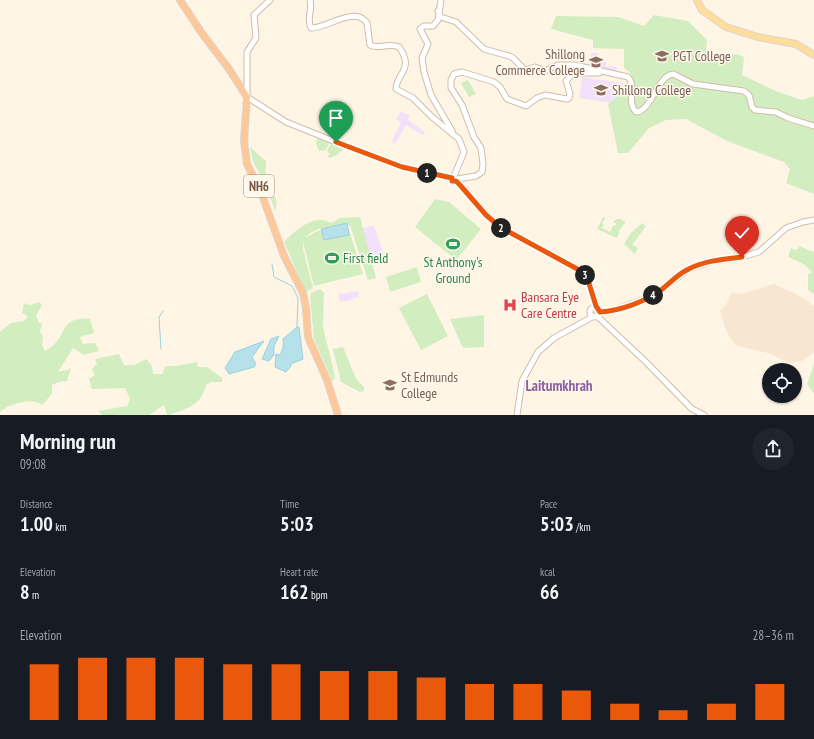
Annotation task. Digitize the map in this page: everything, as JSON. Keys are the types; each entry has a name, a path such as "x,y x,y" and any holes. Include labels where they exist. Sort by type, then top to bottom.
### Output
{"highway":[{"path":"180,0 201,32 229,68 246,97"},
{"name":"NH6","path":"246,97 244,141 247,164 262,192 284,256 302,293 306,308 308,337 327,380 338,415"}],"main road":[{"path":"697,0 702,10 726,28 758,37 796,44 814,55"}],"street":[{"path":"270,0 256,13 253,19 256,38 247,52 246,97 286,122 402,167 455,178 478,175 482,172 483,164 481,148 474,137 462,105 451,88 451,80 454,74 462,72 494,82 500,87 507,99 526,106 537,98 545,95 567,99 569,98 570,94 566,81 573,73 612,73"},
{"path":"310,0 310,28 350,17 358,17 367,23 370,45 377,47 392,44 399,47 404,58 405,66 396,89 413,98 439,123 459,138 464,152 455,178"},
{"path":"441,0 438,11 438,20 435,24 424,26 420,29 428,44 422,63 431,95 453,132"},
{"path":"438,11 441,17 456,22 484,49 512,57 525,70 534,67 545,71 558,65 568,64 626,76 630,79 632,106 636,112 642,109 666,77 674,74 693,84 744,91 749,95 752,106 755,110 776,112 788,118 814,126"},
{"path":"455,178 486,215 500,227 581,271 587,277 597,313"},
{"path":"517,415 522,381 538,352 549,341 579,325 597,313 609,312 642,300 658,292 689,269 714,261 742,257 759,252 786,228 814,220"},
{"path":"587,319 594,298"},
{"path":"590,310 597,313 692,409 704,415"},
{"path":"590,310 597,313"}],"shaded area":[{"name":"Shillong Commerce College","path":"591,53 598,53 597,61 606,62 606,66 617,67 617,71 590,68"},
{"name":"Shillong College","path":"582,77 623,83 620,104 579,98"},
{"path":"401,111 410,116 408,120 425,132 423,135 406,125 395,144 391,142 401,123 396,119"},
{"path":"374,225 384,255 370,259 361,229"},
{"path":"774,284 798,295 814,306 814,352 802,361 790,363 768,353 734,344 726,330 720,310 726,305 732,292 741,294"},
{"path":"358,291 359,297 353,298 353,300 340,302 338,294"}],"green space":[{"path":"654,15 688,21 707,40 706,51 712,57 736,54 744,57 742,75 778,92 802,100 814,96 814,194 786,183 790,169 784,162 727,141 686,119 666,120 649,128 628,153 618,153 608,104 619,95 634,90 633,77 630,72 624,68 624,49 593,48 593,40 551,29 556,16 619,17 644,26"},
{"path":"468,80 476,94 469,97 461,83"},
{"path":"317,138 329,143 326,150 319,151 316,143"},
{"path":"331,143 344,149 337,155 330,158 327,157 330,154 327,151"},
{"path":"250,147 266,161 265,181 271,195 273,194 276,200 275,211 266,185 253,162"},
{"name":"St Anthony's Ground","path":"435,199 449,202 481,229 456,260 415,227"},
{"path":"604,216 605,219 602,223 604,224 602,228 610,232 613,226 616,225 616,223 613,223 616,219 626,222 619,230 617,238 597,228"},
{"path":"360,217 376,278 368,280 350,225 326,227 315,230 305,238 317,231 348,227 363,274 314,286 303,242 303,249 313,288 306,292 284,242 299,228 312,221 324,220 330,223 339,218"},
{"path":"642,223 646,226 632,245 638,248 635,254 624,244 631,233"},
{"path":"799,246 814,252 814,294 808,290 808,274 812,273 810,270 798,261 788,257 791,248 797,250"},
{"path":"417,267 421,282 390,292 386,277"},
{"path":"320,289 324,293 323,327 335,376 334,380 332,381 314,339 310,296 311,293"},
{"path":"427,294 448,336 421,350 399,308"},
{"path":"40,302 42,306 36,315 39,323 42,323 40,332 43,337 42,345 45,351 53,346 58,340 67,324 79,319 90,319 94,333 80,337 83,344 95,343 99,351 84,355 73,348 58,372 71,369 67,381 52,385 52,394 42,405 33,402 21,402 9,406 0,412 0,332 11,323 24,321 28,316 22,313 24,303 29,305"},
{"path":"484,315 484,347 463,348 450,319"},
{"path":"343,347 356,379 364,387 364,391 360,392 341,382 333,349"},
{"path":"119,354 124,365 134,365 146,359 152,366 153,374 163,374 165,366 177,366 197,362 198,367 207,367 222,378 222,382 211,382 206,385 201,398 197,402 188,408 169,415 167,415 164,405 149,415 102,415 98,411 127,406 130,399 125,388 92,389 89,379 95,375 92,369 97,364 95,359"},
{"path":"814,364 814,394 807,384"}],"water":[{"path":"347,223 349,235 324,240 321,229"},
{"path":"299,327 303,359 291,364 286,372 275,367 276,354 280,355 283,347 283,339"},
{"path":"279,336 274,346 274,355 269,361 262,359 271,339"},
{"path":"264,341 252,357 256,364 254,367 229,374 225,368 235,352"}],"waterway":[{"path":"272,264 274,277 292,286 298,298 297,327"},
{"path":"161,349 159,317 163,311"}],"place":[{"name":"PGT College","path":"662,56"},
{"name":"Shillong Commerce College","path":"596,62"},
{"name":"Shillong College","path":"601,90"},
{"name":"St Anthony's Ground","path":"453,244"},
{"name":"First field","path":"332,258"},
{"name":"Bansara Eye Care Centre","path":"510,305"},
{"name":"St Edmunds College","path":"390,385"}],"district":[{"name":"Laitumkhrah","path":"559,385"}],"route":[{"path":"336,142 402,167 452,178 453,181 456,181 474,199 486,215 504,230 576,267 585,274 593,294 594,302 600,312 609,312 642,300 658,292 689,269 725,258 742,257"}]}
